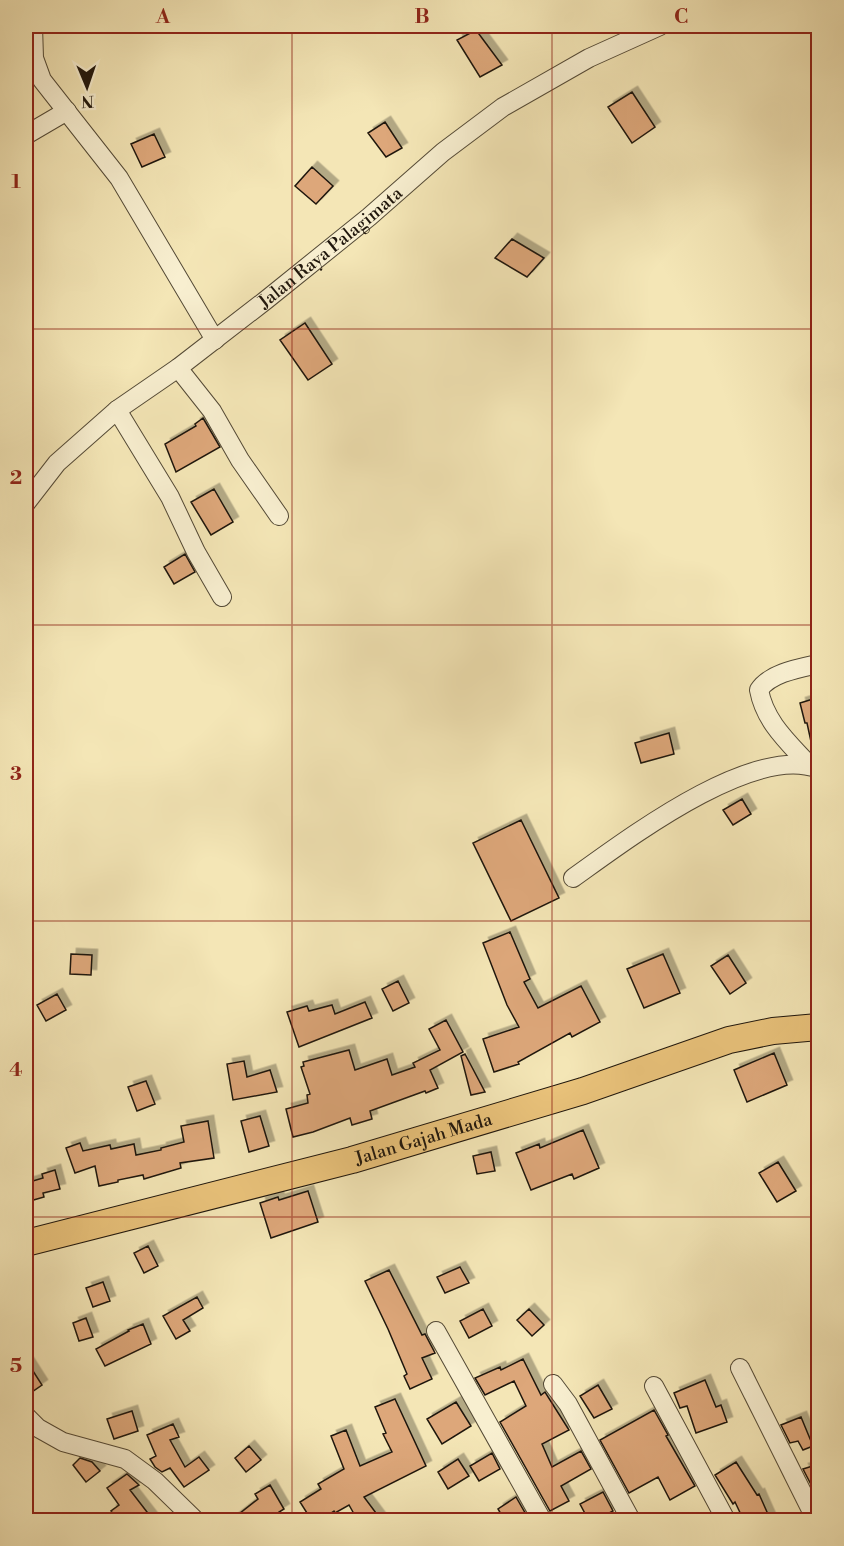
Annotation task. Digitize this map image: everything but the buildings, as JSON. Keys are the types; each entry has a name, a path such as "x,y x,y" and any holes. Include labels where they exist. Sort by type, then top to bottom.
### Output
{"highway":[{"name":"Jalan Gajah Mada","path":"26,1243 385,1150 584,1091 729,1040 773,1030 819,1028"}],"street":[{"path":"33,26 34,58 42,81 119,178 215,340"},
{"name":"Jalan Raya Palagimata","path":"26,503 57,464 117,410 215,340 369,217 443,152 503,107 589,58 660,26"},
{"path":"26,135 67,111"},
{"path":"178,368 212,411 240,460 279,516"},
{"path":"117,410 170,497 196,552 222,597"},
{"path":"814,767 775,727 762,704 759,690 765,682 800,668 819,664"},
{"path":"573,878 635,834 711,788 777,765 814,767"},
{"path":"436,1331 542,1521"},
{"path":"740,1368 816,1521"},
{"path":"553,1384 568,1404 631,1521"},
{"path":"654,1386 726,1521"},
{"path":"26,1416 38,1428 63,1442 125,1459 155,1481 195,1521"}]}
